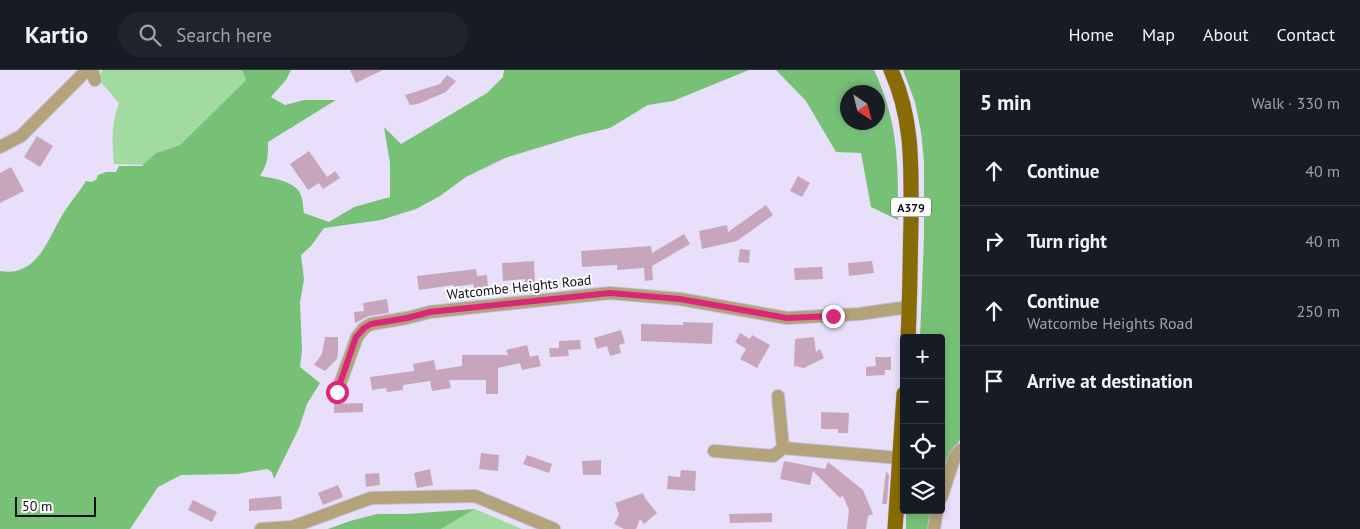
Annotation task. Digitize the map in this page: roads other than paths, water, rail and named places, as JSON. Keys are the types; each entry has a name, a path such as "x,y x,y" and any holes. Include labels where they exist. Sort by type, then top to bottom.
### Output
{"main road":[{"name":"A379","path":"891,70 898,85 905,109 912,152 908,334"},
{"path":"895,529 902,424"}],"street":[{"path":"3,145 21,136 91,73"},
{"name":"Watcombe Heights Road","path":"337,392 356,337 364,328 371,324 430,312 610,293 680,299 787,318 859,314 909,307"},
{"path":"778,396 783,448"},
{"path":"714,451 773,456 783,448 899,458"},
{"path":"945,486 955,456 960,450"},
{"path":"261,529 292,527 371,498 475,496 554,529"},
{"path":"934,529 936,514"}]}
